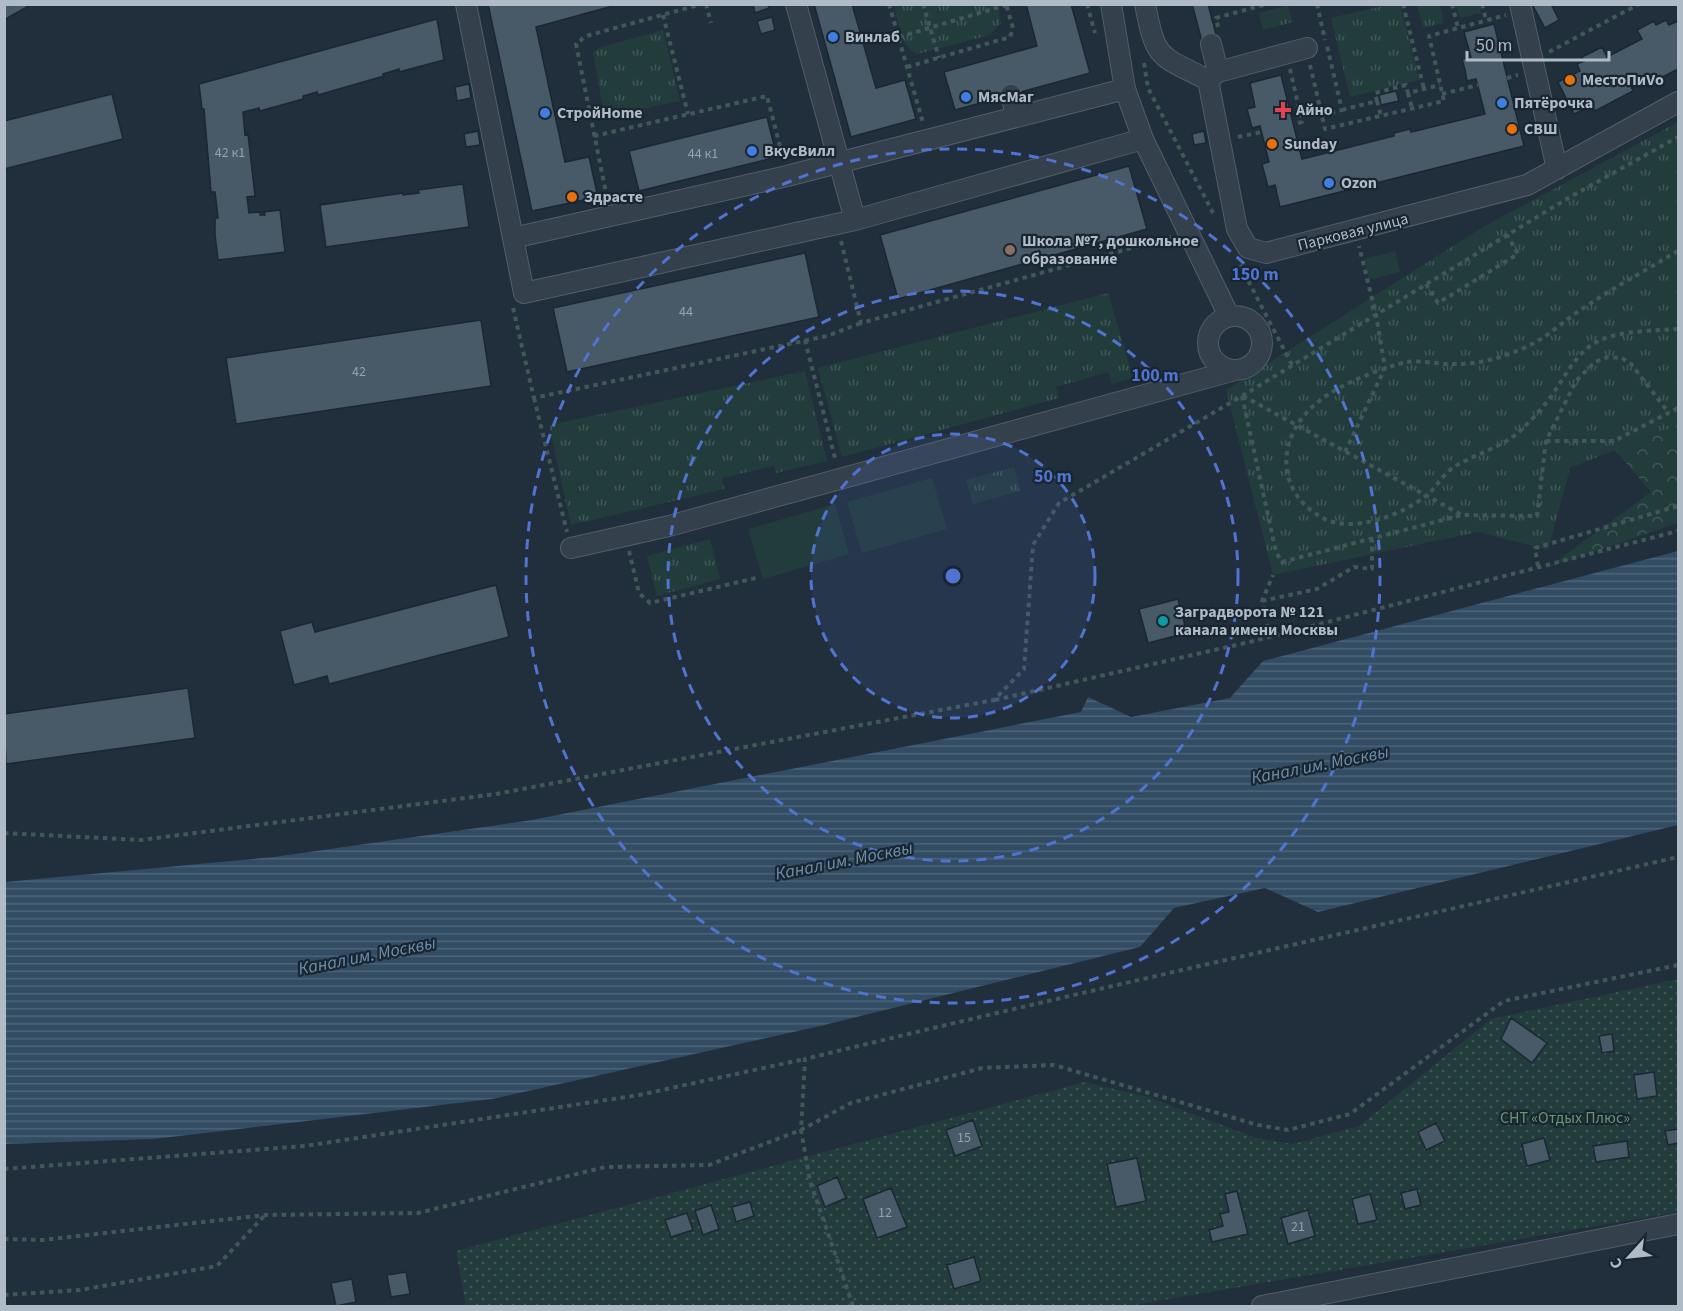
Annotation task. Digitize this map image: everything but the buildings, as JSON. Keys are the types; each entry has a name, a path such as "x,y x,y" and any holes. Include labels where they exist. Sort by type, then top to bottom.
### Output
{"street":[{"path":"466,4 524,293 846,222 1143,139"},
{"path":"796,4 839,163 846,222"},
{"path":"1112,4 1125,89 1143,139 1229,316"},
{"path":"1145,4 1156,49 1163,57 1213,76 1307,48"},
{"path":"1525,12 1557,169"},
{"name":"Парковая улица","path":"1212,47 1220,142 1237,230 1248,248 1266,253 1493,196 1527,185 1678,102"},
{"path":"513,238 787,176 1125,89"},
{"path":"1011,95 1017,117"},
{"path":"571,548 626,536 840,479 1235,370 1251,365 1261,352 1262,344 1258,328 1245,317 1229,316 1215,324 1208,341 1213,358 1219,365 1235,370"},
{"path":"1263,1306 1678,1224"}],"path":[{"path":"611,216 576,44 586,36 704,4 711,23"},
{"path":"889,4 928,141"},
{"path":"924,4 939,58"},
{"path":"1212,47 1221,46 1223,42 1216,18 1267,4"},
{"path":"1317,4 1342,110"},
{"path":"1403,4 1424,89"},
{"path":"1452,4 1458,28"},
{"path":"1482,4 1486,20"},
{"path":"1534,60 1639,4"},
{"path":"898,37 1006,5 1013,28 1010,37 907,67"},
{"path":"1326,43 1307,48 1325,129 1444,101 1429,36 1525,12"},
{"path":"663,15 688,114"},
{"path":"1286,54 1302,122 1294,124"},
{"path":"1143,57 1148,88 1217,220"},
{"path":"1381,116 1375,93 1385,90 1406,85 1412,108"},
{"path":"1408,93 1440,85"},
{"path":"1442,94 1478,85"},
{"path":"594,136 767,96 787,176"},
{"path":"1322,115 1377,101"},
{"path":"1300,112 1320,107"},
{"path":"1220,142 1262,132"},
{"path":"994,700 1024,669 1033,545 1059,503 1242,396 1507,235 1678,137"},
{"path":"846,222 861,323"},
{"path":"1345,452 1385,368 1376,315 1355,231"},
{"path":"534,398 805,340 1187,232"},
{"path":"1426,284 1438,303 1448,297 1518,254 1507,235"},
{"path":"1678,252 1580,310 1528,347 1478,363 1406,362 1385,368 1335,391 1309,410 1298,426 1292,437 1286,476 1298,499 1324,519 1349,526 1364,524 1427,496 1444,474 1455,466 1506,442 1521,430 1556,391 1573,363 1591,345 1601,339 1678,329"},
{"path":"1239,262 1292,365"},
{"path":"524,293 513,308 571,548"},
{"path":"805,340 840,479"},
{"path":"1242,396 1278,558 1282,562 1462,515 1538,516 1546,441 1584,370 1595,362 1608,357 1622,358 1631,364 1669,413"},
{"path":"1242,396 1462,515"},
{"path":"1546,441 1614,441 1678,408"},
{"path":"1538,566 1535,548 1678,506"},
{"path":"4,833 141,840 496,794 994,700 1270,637 1678,531"},
{"path":"626,536 639,593 650,603 756,578"},
{"path":"1262,601 1317,589 1354,567 1372,569 1372,540"},
{"path":"1270,637 1262,601 1273,575"},
{"path":"4,1170 305,1146 639,1095 805,1059 1097,988 1678,857"},
{"path":"4,1239 44,1240 265,1215 418,1213 605,1167 709,1165 801,1130 851,1103 982,1068 1054,1065 1258,1125 1288,1130 1350,1114 1504,1001 1678,965"},
{"path":"805,1059 801,1130 810,1181 853,1306"},
{"path":"4,1295 80,1290 217,1266 265,1215"}],"green space":[{"path":"894,5 998,5 1001,23 990,35 918,54 907,46 904,40"},
{"path":"1387,5 1400,5 1419,80 1350,97 1331,18"},
{"path":"1417,5 1440,5 1444,23 1423,28"},
{"path":"1456,5 1478,5 1481,13 1460,18"},
{"path":"1288,6 1293,22 1263,30 1259,13"},
{"path":"663,30 680,101 609,116 603,110 593,52 602,47"},
{"path":"1678,122 1678,425 1570,468 1548,550 1478,532 1273,575 1226,390 1483,227"},
{"path":"1395,251 1400,272 1369,280 1364,259"},
{"path":"1108,293 1133,378 1112,384 1108,372 1056,387 1059,398 842,457 818,368"},
{"path":"805,371 827,461 776,473 774,466 722,478 724,489 571,525 549,425"},
{"path":"1678,425 1678,523 1549,567 1651,492 1615,450"},
{"path":"1014,467 1020,491 973,504 966,480"},
{"path":"932,478 947,529 862,553 847,502"},
{"path":"835,504 849,554 763,579 748,529"},
{"path":"710,539 720,579 657,596 647,556"},
{"name":"СНТ «Отдых Плюс»","path":"1678,979 1678,1212 1129,1306 466,1306 456,1251 1085,1082 1148,1097 1256,1138 1293,1144 1359,1126 1491,1019"}],"water":[{"name":"Канал им. Москвы","path":"1678,551 1678,825 1318,912 1265,888 1174,908 1140,947 820,1026 492,1099 154,1139 5,1144 5,882 274,857 532,820 1081,712 1088,697 1131,717 1230,698 1263,661"}],"place":[{"name":"Винлаб","path":"833,37"},
{"name":"МестоПиVо","path":"1570,80"},
{"name":"МясМаг","path":"966,97"},
{"name":"Пятёрочка","path":"1502,103"},
{"name":"Айно","path":"1283,110"},
{"name":"СтройHome","path":"545,113"},
{"name":"СВШ","path":"1512,129"},
{"name":"Sunday","path":"1272,144"},
{"name":"ВкусВилл","path":"752,151"},
{"name":"Ozon","path":"1329,183"},
{"name":"Здрасте","path":"572,197"},
{"name":"Школа №7, дошкольное образование","path":"1010,250"},
{"name":"Заградворота № 121 канала имени Москвы","path":"1163,621"}]}
